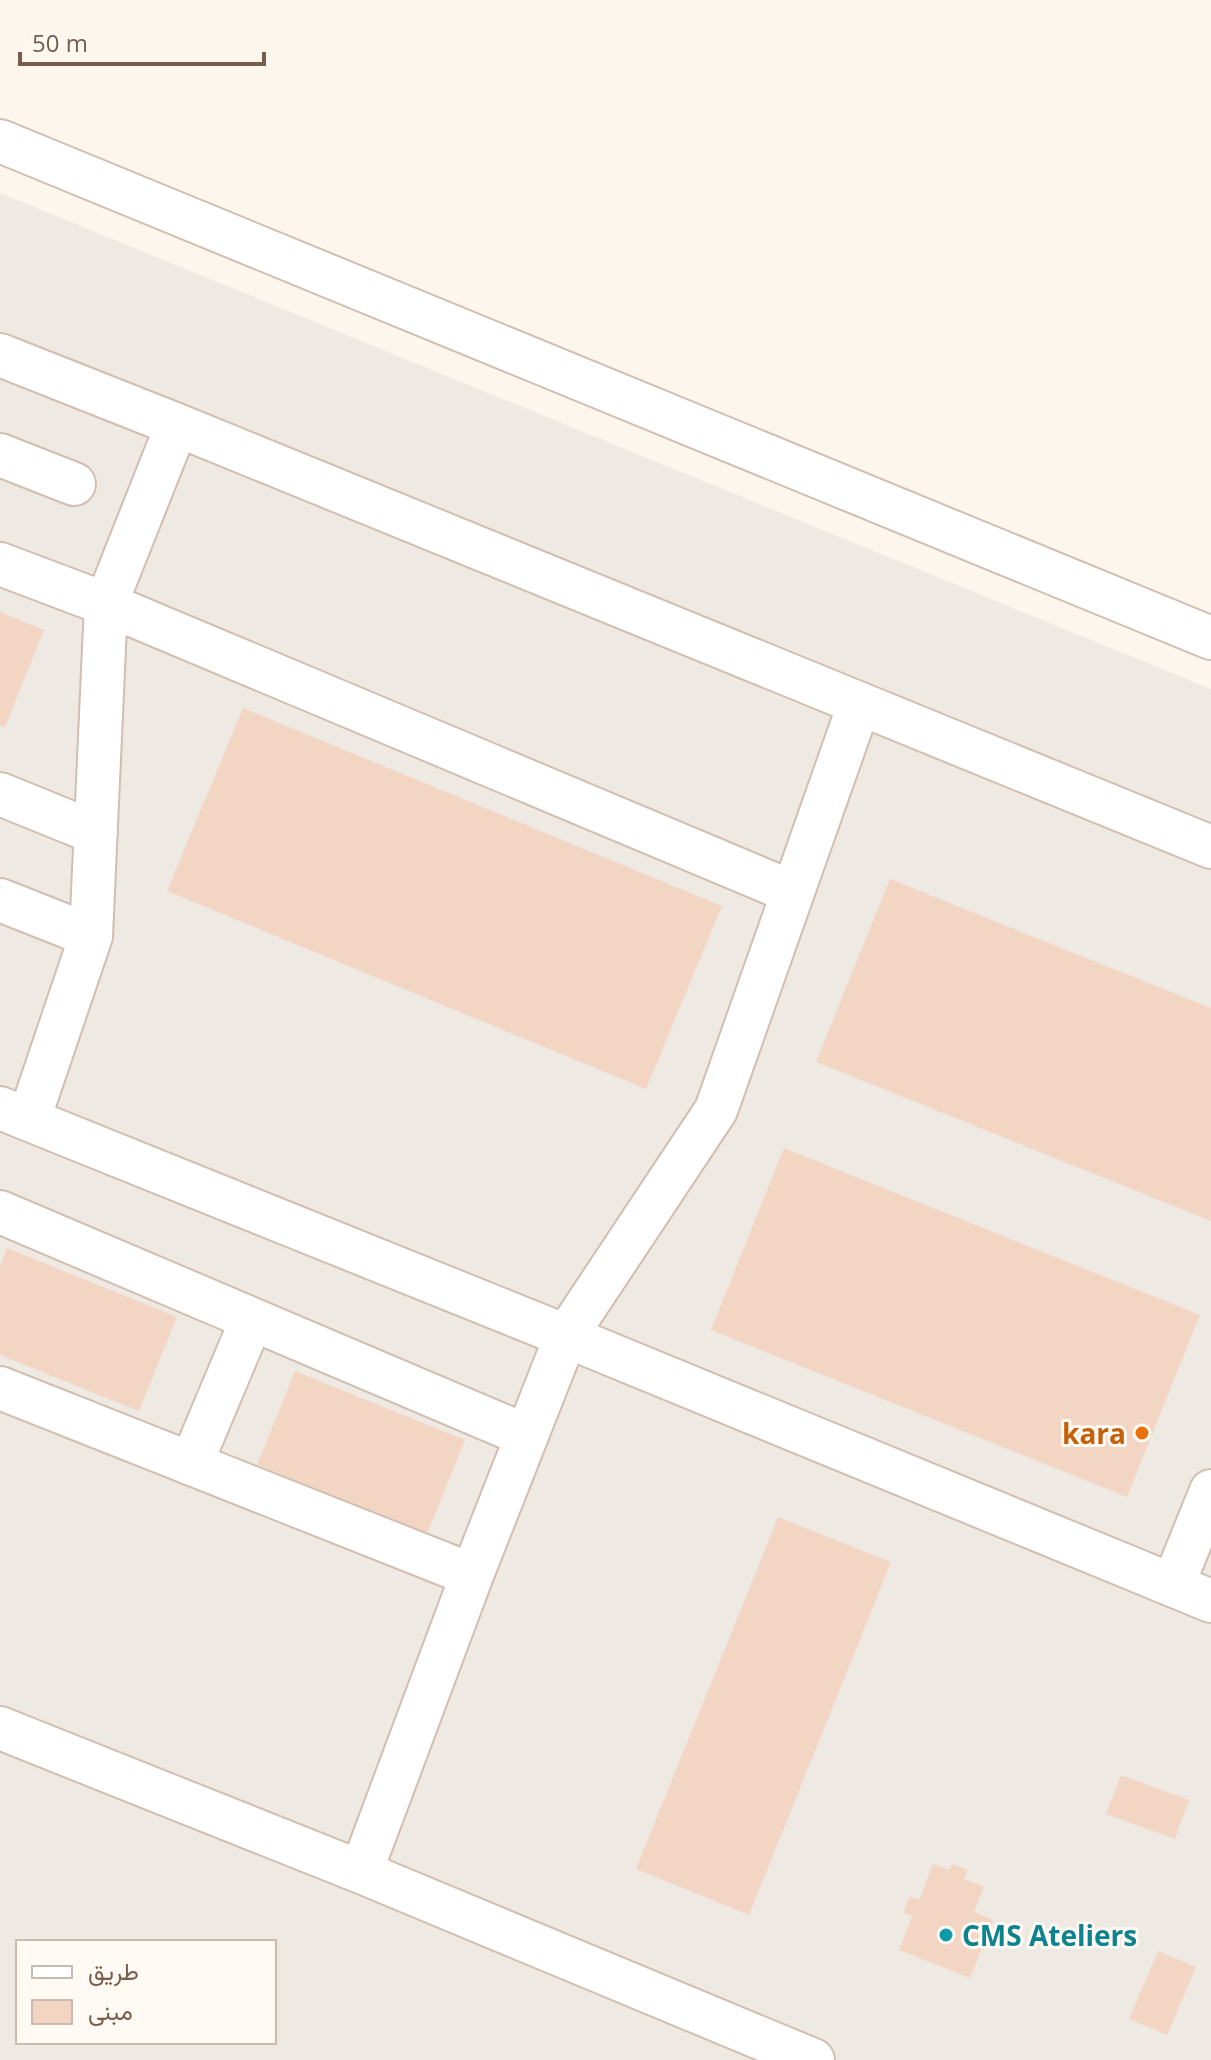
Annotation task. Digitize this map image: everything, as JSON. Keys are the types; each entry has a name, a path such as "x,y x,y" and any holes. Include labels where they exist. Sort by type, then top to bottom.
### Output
{"street":[{"path":"0,141 1211,638"},
{"path":"0,355 1211,847"},
{"path":"177,425 106,604 91,936 14,1114 1211,1601"},
{"path":"0,455 74,484"},
{"path":"0,564 106,604 792,892"},
{"path":"361,1872 472,1575 566,1336 716,1110 859,705"},
{"path":"0,794 96,833"},
{"path":"0,900 91,936"},
{"path":"0,1212 527,1436"},
{"path":"191,1464 252,1319"},
{"path":"0,1388 472,1575"},
{"path":"1173,1585 1211,1491"},
{"path":"0,1728 361,1872 813,2060"}],"shaded area":[{"path":"0,193 1211,689 1211,2060 0,2060"}],"building":[{"path":"0,612 44,630 5,727 0,725"},
{"path":"243,708 722,906 646,1089 167,891"},
{"path":"890,879 1211,1008 1211,1221 816,1062"},
{"path":"784,1148 1200,1315 1127,1497 711,1330"},
{"path":"7,1248 177,1317 139,1411 0,1355 0,1266"},
{"path":"295,1371 465,1440 427,1534 257,1465"},
{"path":"778,1517 891,1562 749,1915 636,1869"},
{"path":"1121,1775 1189,1800 1175,1839 1106,1814"},
{"name":"CMS Ateliers","path":"933,1864 949,1870 952,1864 968,1870 964,1879 984,1887 974,1912 993,1920 970,1978 899,1950 912,1916 903,1913 910,1896 919,1900"},
{"path":"1158,1951 1196,1967 1167,2035 1129,2019"}],"place":[{"name":"kara","path":"1142,1433"},
{"name":"CMS Ateliers","path":"946,1935"}]}
